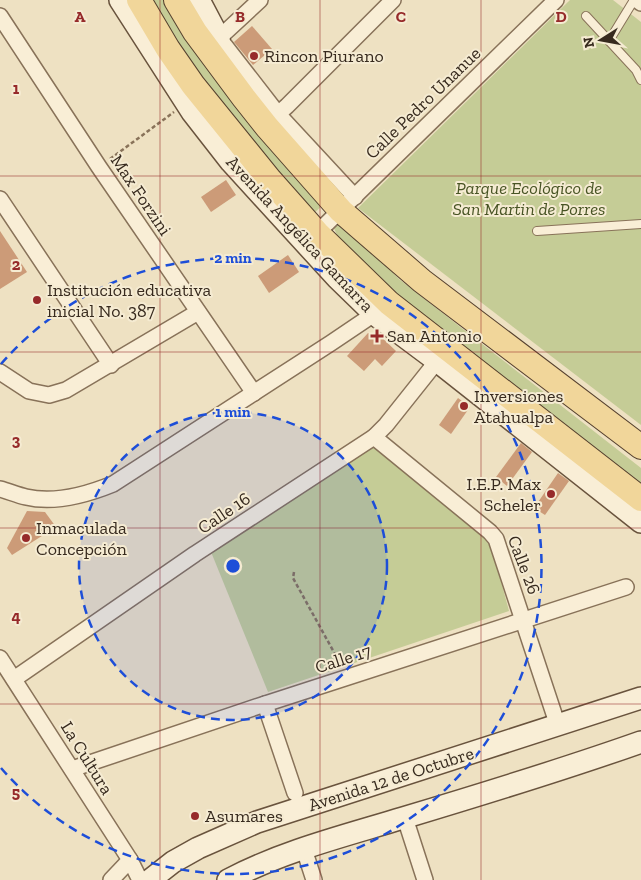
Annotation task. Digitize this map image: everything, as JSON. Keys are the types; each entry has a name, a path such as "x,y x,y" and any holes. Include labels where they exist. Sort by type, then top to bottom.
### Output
{"main road":[{"name":"Avenida Angélica Gamarra","path":"120,0 186,104 231,162 337,278 382,308 641,499"},
{"name":"Avenida Angélica Gamarra","path":"138,0 192,85 270,180 382,308 436,361 641,522"},
{"path":"176,0 216,62 267,127 348,204 422,281 641,447"},
{"path":"199,0 227,31"},
{"path":"195,32 227,31"},
{"path":"216,62 227,31"},
{"name":"Avenida 12 de Octubre","path":"150,880 164,868 190,853 257,822 641,698"},
{"path":"228,880 253,867 304,848 572,766 641,742"}],"street":[{"path":"260,0 227,31 278,114 348,204"},
{"path":"278,114 392,0"},
{"name":"Calle Pedro Unanue","path":"317,233 556,0"},
{"path":"636,0 641,3"},
{"name":"Max Forzini","path":"0,16 99,167 254,393"},
{"path":"0,199 111,364"},
{"path":"0,488 27,498 56,499 77,497 113,484 382,308"},
{"path":"0,372 29,391 48,395 66,390 198,312"},
{"name":"Calle 16","path":"14,679 195,554 374,437 386,425 436,361"},
{"name":"Calle 26","path":"374,437 490,532 496,540 558,726"},
{"name":"Calle 17","path":"72,769 265,704 626,587"},
{"name":"La Cultura","path":"0,658 130,860 140,880"},
{"path":"265,704 295,793"},
{"path":"405,818 424,880"},
{"path":"304,848 314,880"},
{"path":"111,880 130,860"}],"lane":[{"path":"609,41 636,0"},
{"path":"586,16 636,70 641,80"},
{"path":"536,232 641,224"}],"path":[{"path":"99,167 186,104"},
{"path":"294,572 293,578 343,670"}],"green space":[{"path":"148,0 170,0 325,203 311,216 233,126"},
{"name":"Parque Ecológico de San Martin de Porres","path":"570,0 613,0 641,22 641,425 358,208"},
{"path":"346,224 399,279 641,468 641,490 396,294 337,235 333,226"},
{"path":"370,440 484,535 494,555 509,611 268,692 209,547"}],"building":[{"path":"252,26 272,49 253,65 234,42"},
{"path":"226,180 236,195 211,212 201,197"},
{"path":"0,231 27,272 0,289"},
{"path":"288,255 299,272 269,293 258,276"},
{"path":"368,333 377,333 396,351 382,366 375,359 364,371 347,356"},
{"path":"458,398 470,407 451,434 439,425"},
{"path":"521,443 532,452 507,486 496,477"},
{"name":"I.E.P. Max Scheler","path":"558,473 569,481 545,515 534,508"},
{"name":"Inmaculada Concepción","path":"27,511 45,512 56,527 12,555 7,548"}],"place":[{"name":"Rincon Piurano","path":"254,56"},
{"name":"Institución educativa inicial No. 387","path":"37,300"},
{"name":"San Antonio","path":"377,336"},
{"name":"Inversiones Atahualpa","path":"464,406"},
{"name":"I.E.P. Max Scheler","path":"551,494"},
{"name":"Inmaculada Concepción","path":"26,538"},
{"name":"Asumares","path":"195,816"}]}
